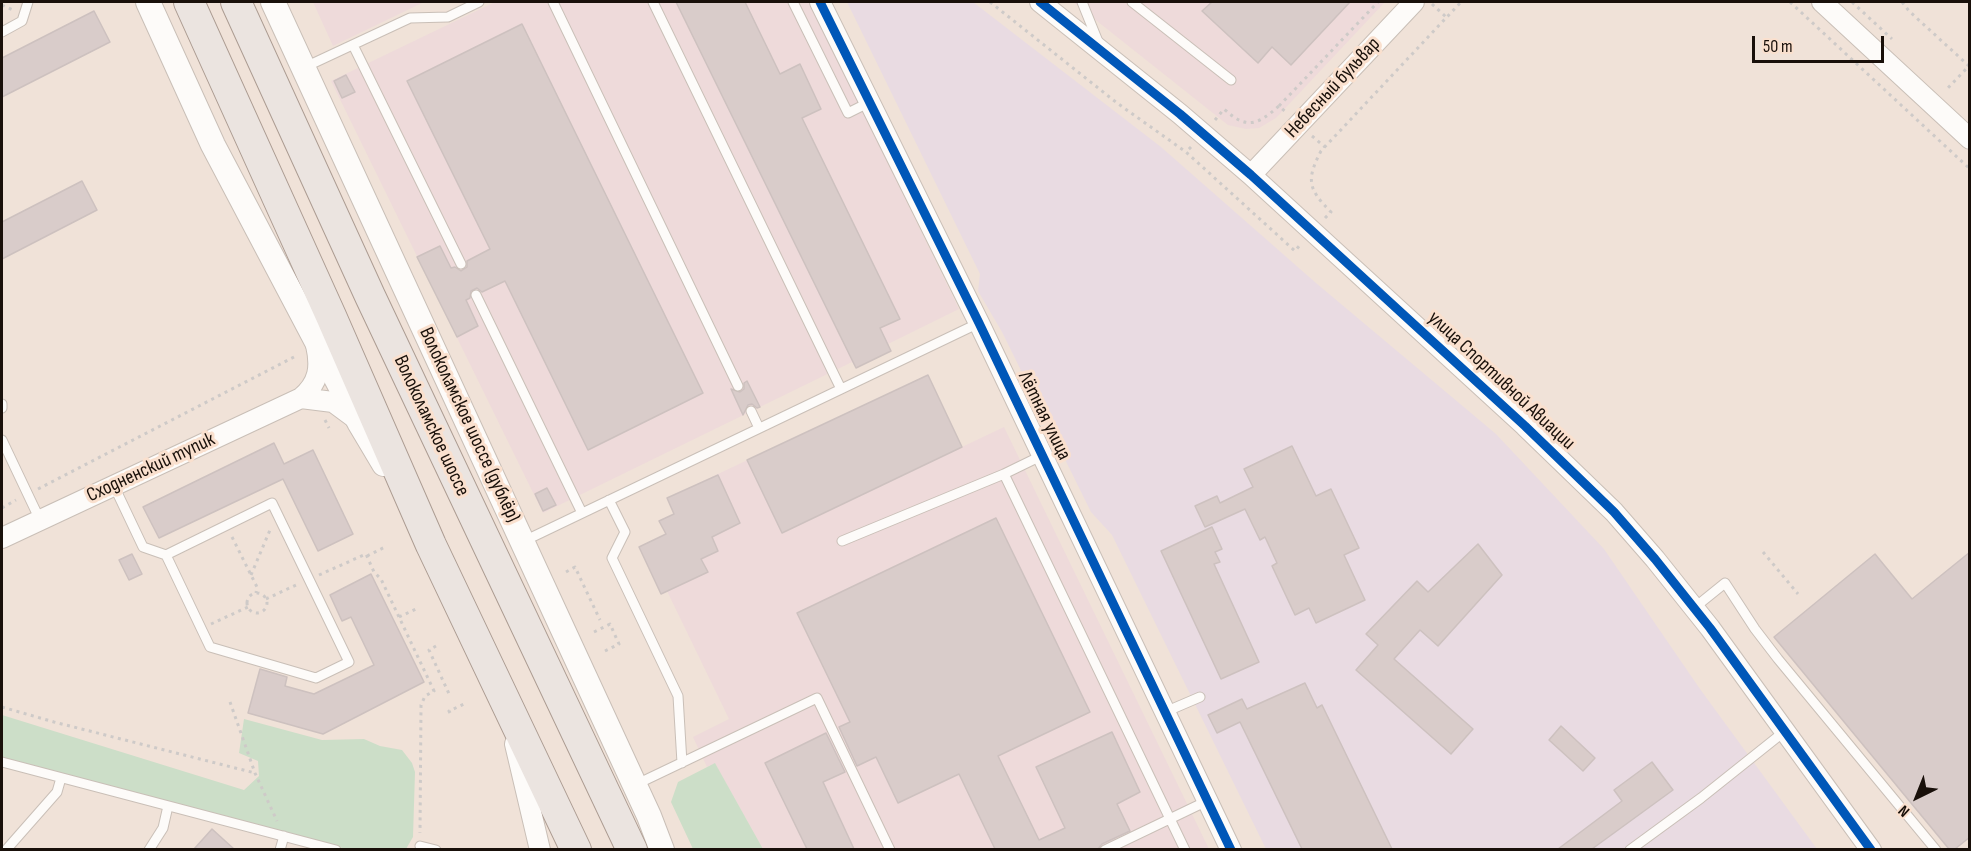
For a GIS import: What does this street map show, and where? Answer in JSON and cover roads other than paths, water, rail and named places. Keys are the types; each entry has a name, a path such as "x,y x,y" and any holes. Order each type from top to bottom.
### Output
{"main road":[{"path":"189,2 430,545 576,849"},
{"name":"Волоколамское шоссе","path":"236,2 380,318 632,849"}],"street":[{"path":"148,2 213,145 359,422 430,545"},
{"name":"Волоколамское шоссе (дублёр)","path":"273,2 662,849"},
{"name":"Лётная улица","path":"820,2 1044,455 1231,849"},
{"name":"улица Спортивной Авиации","path":"1040,2 1180,114 1251,175 1525,426 1614,512 1694,608 1871,849"},
{"name":"Небесный бульвар","path":"1251,175 1414,2"},
{"path":"1822,2 1970,139"},
{"name":"Сходненский тупик","path":"2,538 301,398 309,391 318,374 319,363 313,337"},
{"path":"301,398 333,402 359,422"},
{"path":"505,701 540,849"}],"lane":[{"path":"2,32 22,21 28,2"},
{"path":"303,68 410,18 448,17 479,2"},
{"path":"553,2 738,386"},
{"path":"653,2 841,389"},
{"path":"793,2 848,113 870,102"},
{"path":"1082,2 1102,51"},
{"path":"1132,2 1231,80"},
{"path":"353,45 461,264"},
{"path":"476,295 582,513"},
{"path":"522,542 979,323"},
{"path":"750,411 759,428"},
{"path":"2,440 40,520"},
{"path":"842,541 1004,474 1044,455"},
{"path":"1004,474 1185,849"},
{"path":"114,486 143,547 166,555 272,503 349,662 316,678 210,646 166,555"},
{"path":"609,500 625,532 612,558 678,696 682,763"},
{"path":"1694,608 1725,583 1778,659 1936,849"},
{"path":"1165,712 1200,697"},
{"path":"635,786 817,698 890,849"},
{"path":"1630,849 1701,798 1785,731"},
{"path":"2,762 336,849"},
{"path":"6,849 57,792 61,778"},
{"path":"1105,849 1207,801"},
{"path":"148,849 163,828 168,806"},
{"path":"280,849 284,836"},
{"path":"420,846 436,849"}]}
